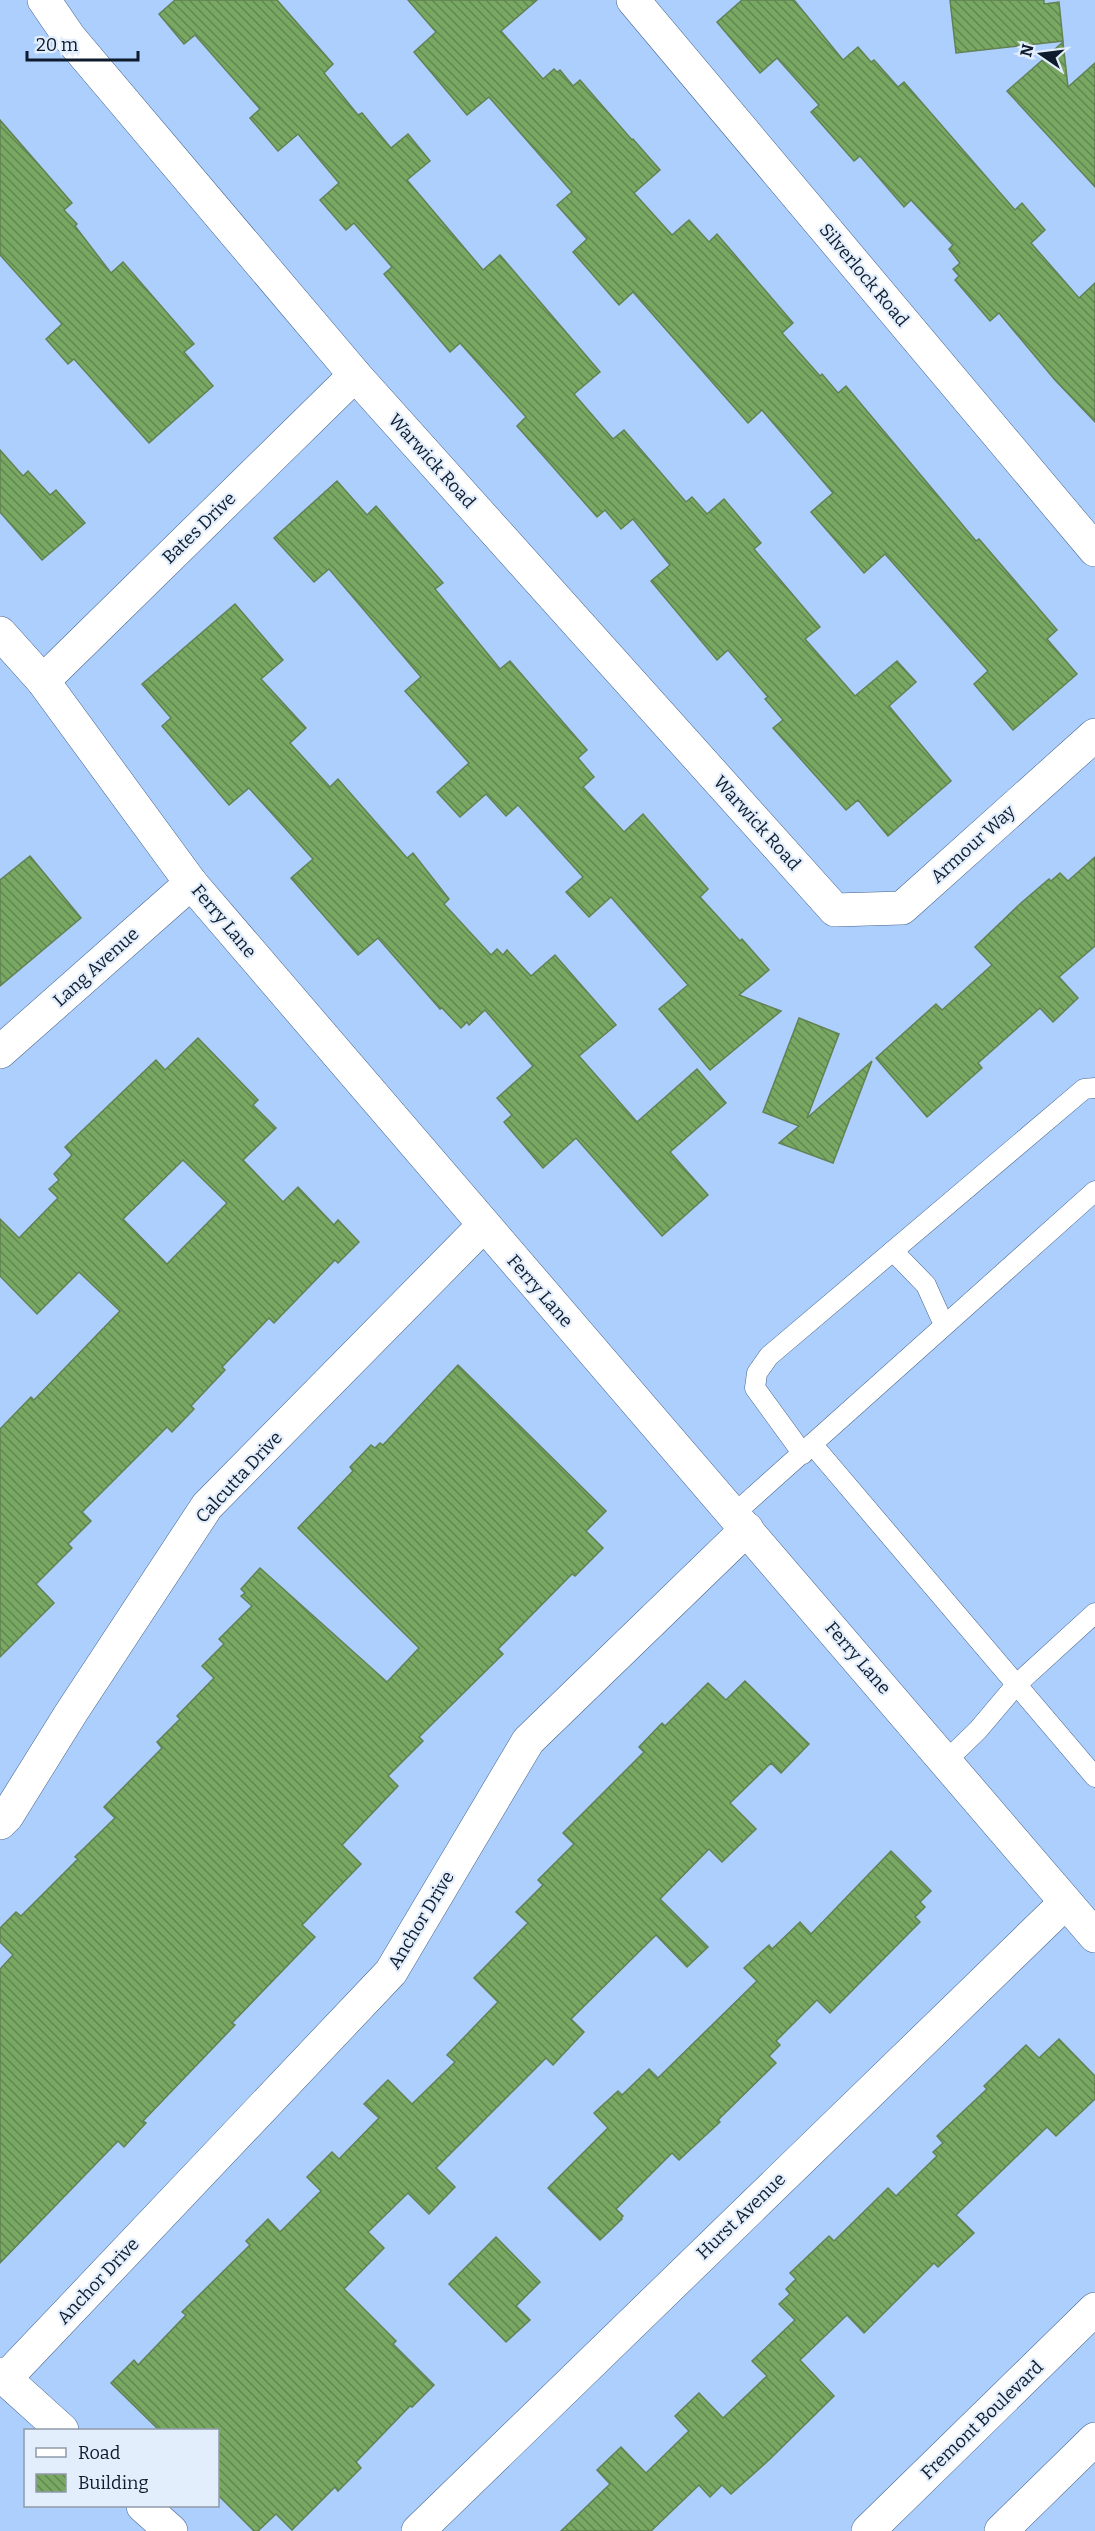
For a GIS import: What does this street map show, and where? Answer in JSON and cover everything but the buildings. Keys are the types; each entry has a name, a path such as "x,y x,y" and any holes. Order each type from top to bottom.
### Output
{"street":[{"name":"Warwick Road","path":"44,0 70,38 355,375 835,910"},
{"name":"Silverlock Road","path":"633,0 1095,550"},
{"name":"Bates Drive","path":"43,681 355,375"},
{"name":"Ferry Lane","path":"0,633 43,681 191,883 483,1226 741,1522 1095,1936"},
{"name":"Armour Way","path":"835,910 902,908 1095,735"},
{"name":"Lang Avenue","path":"0,1052 191,883"},
{"name":"Calcutta Drive","path":"0,1823 7,1816 71,1713 207,1506 483,1226"},
{"name":"Anchor Drive","path":"3,2376 391,1972 528,1742 741,1522"},
{"name":"Hurst Avenue","path":"418,2531 1065,1903"},
{"name":"Fremont Boulevard","path":"868,2531 1095,2309"},
{"path":"3,2376 61,2429"},
{"path":"1006,2529 1095,2439"},
{"path":"145,2507 171,2531"}],"lane":[{"path":"1095,1088 1083,1089 768,1356 757,1373 755,1388 1095,1778"},
{"path":"741,1522 808,1449 1095,1191"},
{"path":"893,1251 927,1286 944,1325"},
{"path":"946,1761 978,1730 1016,1685 1095,1613"}]}
